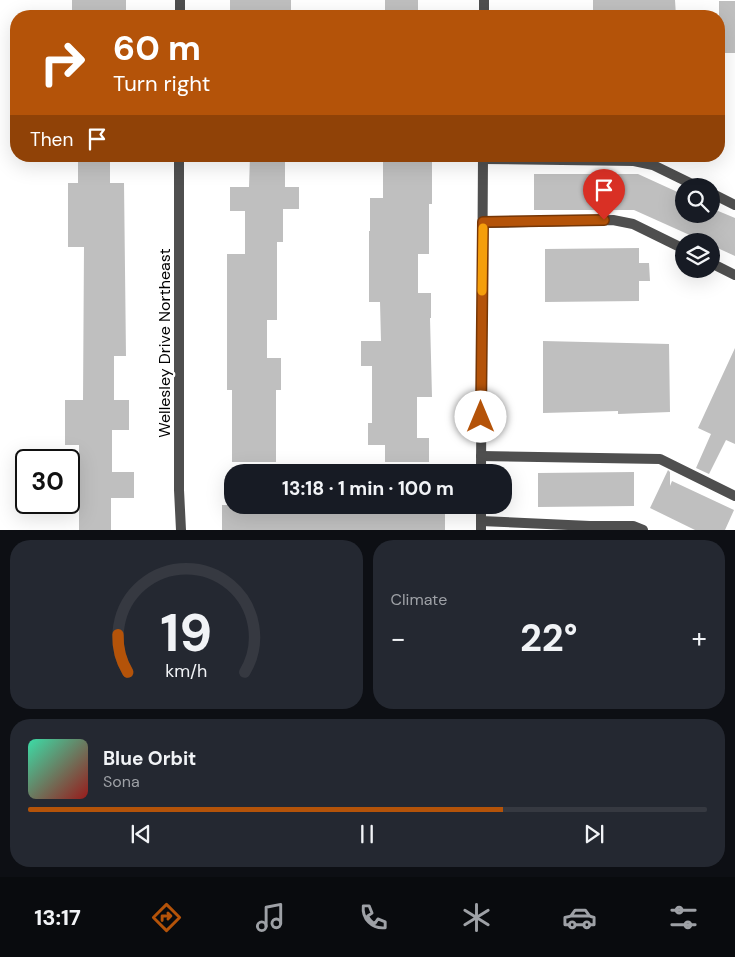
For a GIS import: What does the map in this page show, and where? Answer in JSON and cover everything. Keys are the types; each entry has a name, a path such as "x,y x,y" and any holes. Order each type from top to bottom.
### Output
{"street":[{"name":"Wellesley Drive Northeast","path":"180,162 179,490 181,530"},
{"path":"481,464 483,162"},
{"path":"638,162 652,165 679,178"},
{"path":"720,198 735,205"},
{"path":"483,222 613,220 633,224 675,245"},
{"path":"720,268 735,275"},
{"path":"481,456 660,459 735,496"},
{"path":"481,525 633,526 643,530"}],"building":[{"path":"72,0 126,0 126,10 72,10"},
{"path":"230,0 291,0 291,10 230,10"},
{"path":"385,0 418,0 418,10 385,10"},
{"path":"593,0 675,0 676,10 593,10"},
{"path":"719,1 735,1 735,53 725,53 725,10 719,10"},
{"path":"78,162 110,162 110,183 124,183 126,356 114,356 114,400 129,400 129,430 112,430 112,472 134,472 134,498 111,498 111,530 79,530 80,449 79,445 65,445 65,400 83,400 84,247 68,247 68,183 78,183"},
{"path":"250,162 285,162 285,187 299,187 299,209 283,209 283,242 277,242 277,320 267,320 267,358 281,358 281,390 276,390 276,462 232,462 232,390 227,390 227,254 245,254 245,211 230,211 230,187 249,187"},
{"path":"383,162 432,162 432,204 429,204 429,254 418,254 418,293 431,293 432,397 417,397 417,438 429,438 429,462 385,462 385,445 368,445 368,423 372,423 372,366 361,366 361,341 381,341 380,302 369,302 369,231 370,198 383,198"},
{"path":"534,174 638,174 675,191 675,223 720,223 720,212 735,218 735,256 720,249 720,233 685,233 634,210 534,210"},
{"path":"639,248 639,263 649,263 650,281 639,281 639,301 545,302 545,249"},
{"path":"543,341 669,344 670,412 618,414 618,411 543,413"},
{"path":"735,348 735,444 726,440 709,474 696,468 711,434 698,428"},
{"path":"668,470 670,472 670,486 672,481 734,510 725,530 695,530 650,508"},
{"path":"634,472 634,506 538,507 538,473"},
{"path":"222,505 224,505 224,514 445,514 445,530 222,530"}],"slow traffic":[{"path":"482,291 483,228"}],"route":[{"path":"481,417 483,222 604,220"}]}
